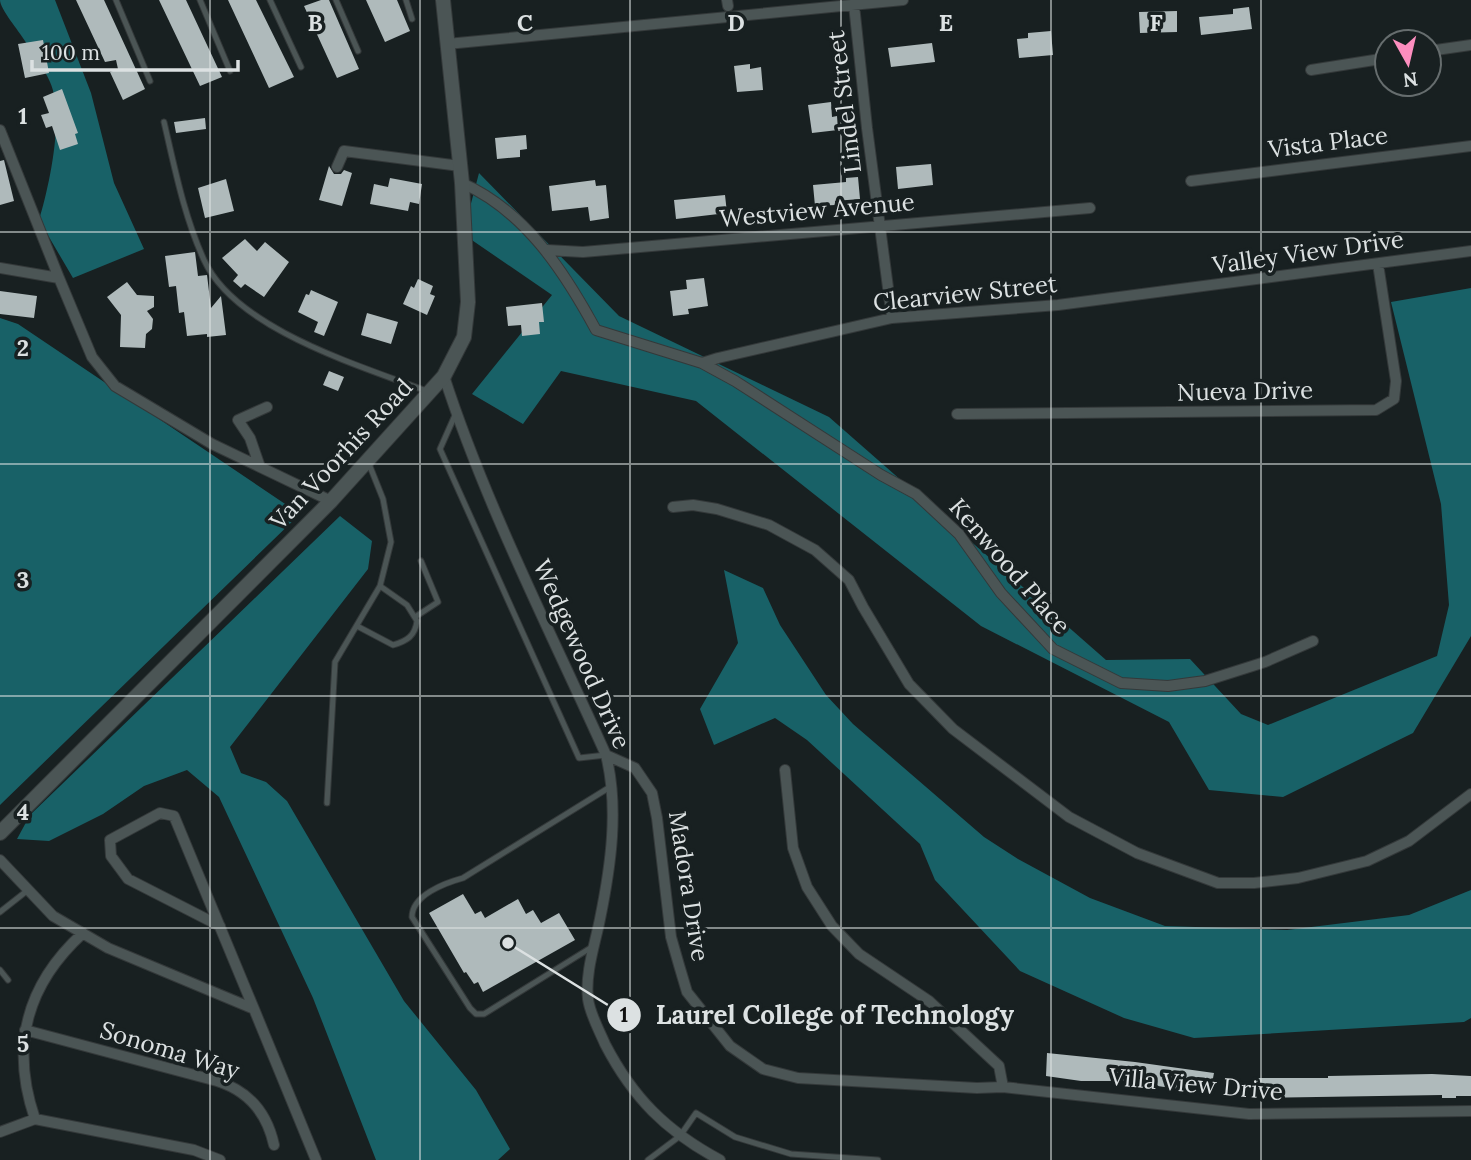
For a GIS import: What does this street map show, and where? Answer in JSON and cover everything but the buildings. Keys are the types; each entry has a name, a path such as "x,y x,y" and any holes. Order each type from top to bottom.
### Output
{"street":[{"name":"Van Voorhis Road","path":"0,833 331,500 444,376 464,337 468,302 462,183 443,0"},
{"path":"447,44 903,0"},
{"name":"Lindel Street","path":"853,5 892,318"},
{"path":"1443,49 1471,45"},
{"path":"1311,69 1373,60"},
{"path":"0,130 92,357 115,386 212,444 331,500"},
{"name":"Vista Place","path":"1191,181 1471,146"},
{"path":"337,167 344,150 460,166"},
{"name":"Kenwood Place","path":"462,183 490,198 547,250 584,305 596,330 702,363 916,494 959,534 1001,593 1053,649 1121,683 1168,686 1205,681 1265,662 1313,640"},
{"name":"Westview Avenue","path":"547,250 583,252 1090,208"},
{"name":"Valley View Drive","path":"1152,294 1471,251"},
{"name":"Nueva Drive","path":"957,414 1376,410 1394,399 1396,381 1378,264"},
{"path":"0,268 60,278"},
{"name":"Clearview Street","path":"702,363 892,318 1058,305 1152,294"},
{"name":"Wedgewood Drive","path":"444,376 497,514 606,755 614,814 608,881 589,978 589,999 599,1032 633,1090 648,1108 680,1136 720,1160"},
{"path":"260,467 250,438 238,420 267,407"},
{"path":"673,507 693,505 718,509 769,525 815,550 849,580 909,684 953,729 1069,817 1137,853 1219,883 1254,883 1298,878 1367,861 1409,841 1471,794"},
{"name":"Madora Drive","path":"606,755 635,768 652,793 671,937 679,965 688,992 730,1046 763,1069 799,1078 977,1088 1003,1087"},
{"path":"785,770 793,848 807,887 832,926 859,954 929,1001 999,1066 1003,1087"},
{"path":"219,926 128,879 111,856 110,840 160,813 174,816 316,1160"},
{"path":"0,860 53,916 108,948 254,1009"},
{"path":"35,1119 24,1077 25,1030 30,1008 46,975 83,933"},
{"name":"Sonoma Way","path":"25,1030 236,1088 263,1114 274,1145"},
{"name":"Villa View Drive","path":"1003,1087 1249,1114 1471,1111"},
{"path":"0,1132 35,1119 202,1151 220,1160"}],"lane":[{"path":"116,0 150,81"},
{"path":"200,0 230,71"},
{"path":"270,0 301,67"},
{"path":"337,0 358,51"},
{"path":"406,0 412,19"},
{"path":"164,122 182,198 205,262 222,285 247,310 271,326 304,343 429,392"},
{"path":"456,413 440,449 579,758 606,755"},
{"path":"327,803 335,662 380,586 391,542 383,499 367,461"},
{"path":"415,617 438,603 421,561"},
{"path":"357,626 393,645 404,641 416,630 417,621 407,605 380,586"},
{"path":"595,945 484,1014 476,1014 412,917 412,909 444,884 463,878 612,786"},
{"path":"0,912 28,890"},
{"path":"0,970 8,980"},
{"path":"648,1160 680,1136 695,1113 735,1137 790,1157 878,1160"}],"shaded area":[{"path":"0,0 55,0 91,93 114,183 144,249 73,278 39,220 54,151 54,96 45,72 6,14"},
{"path":"479,173 619,316 829,417 1106,660 1190,659 1241,714 1268,725 1437,656 1449,605 1441,504 1391,302 1471,288 1471,636 1413,733 1283,797 1209,790 1169,722 981,626 696,401 561,371 523,424 472,394 552,295 463,234"},
{"path":"0,318 18,324 300,514 0,805"},
{"path":"340,516 372,541 368,569 230,747 241,773 266,782 287,801 404,1001 476,1090 510,1149 498,1160 376,1160 313,998 219,797 187,770 144,786 103,814 49,841 17,839 30,815"},
{"path":"724,570 763,588 780,625 826,695 853,724 984,837 1018,859 1090,898 1165,926 1287,930 1409,915 1471,890 1471,1018 1464,1022 1194,1038 1124,1018 1020,971 935,880 920,844 807,740 775,718 714,745 700,709 738,643"}],"place":[{"name":"Laurel College of Technology","path":"508,943"}]}
